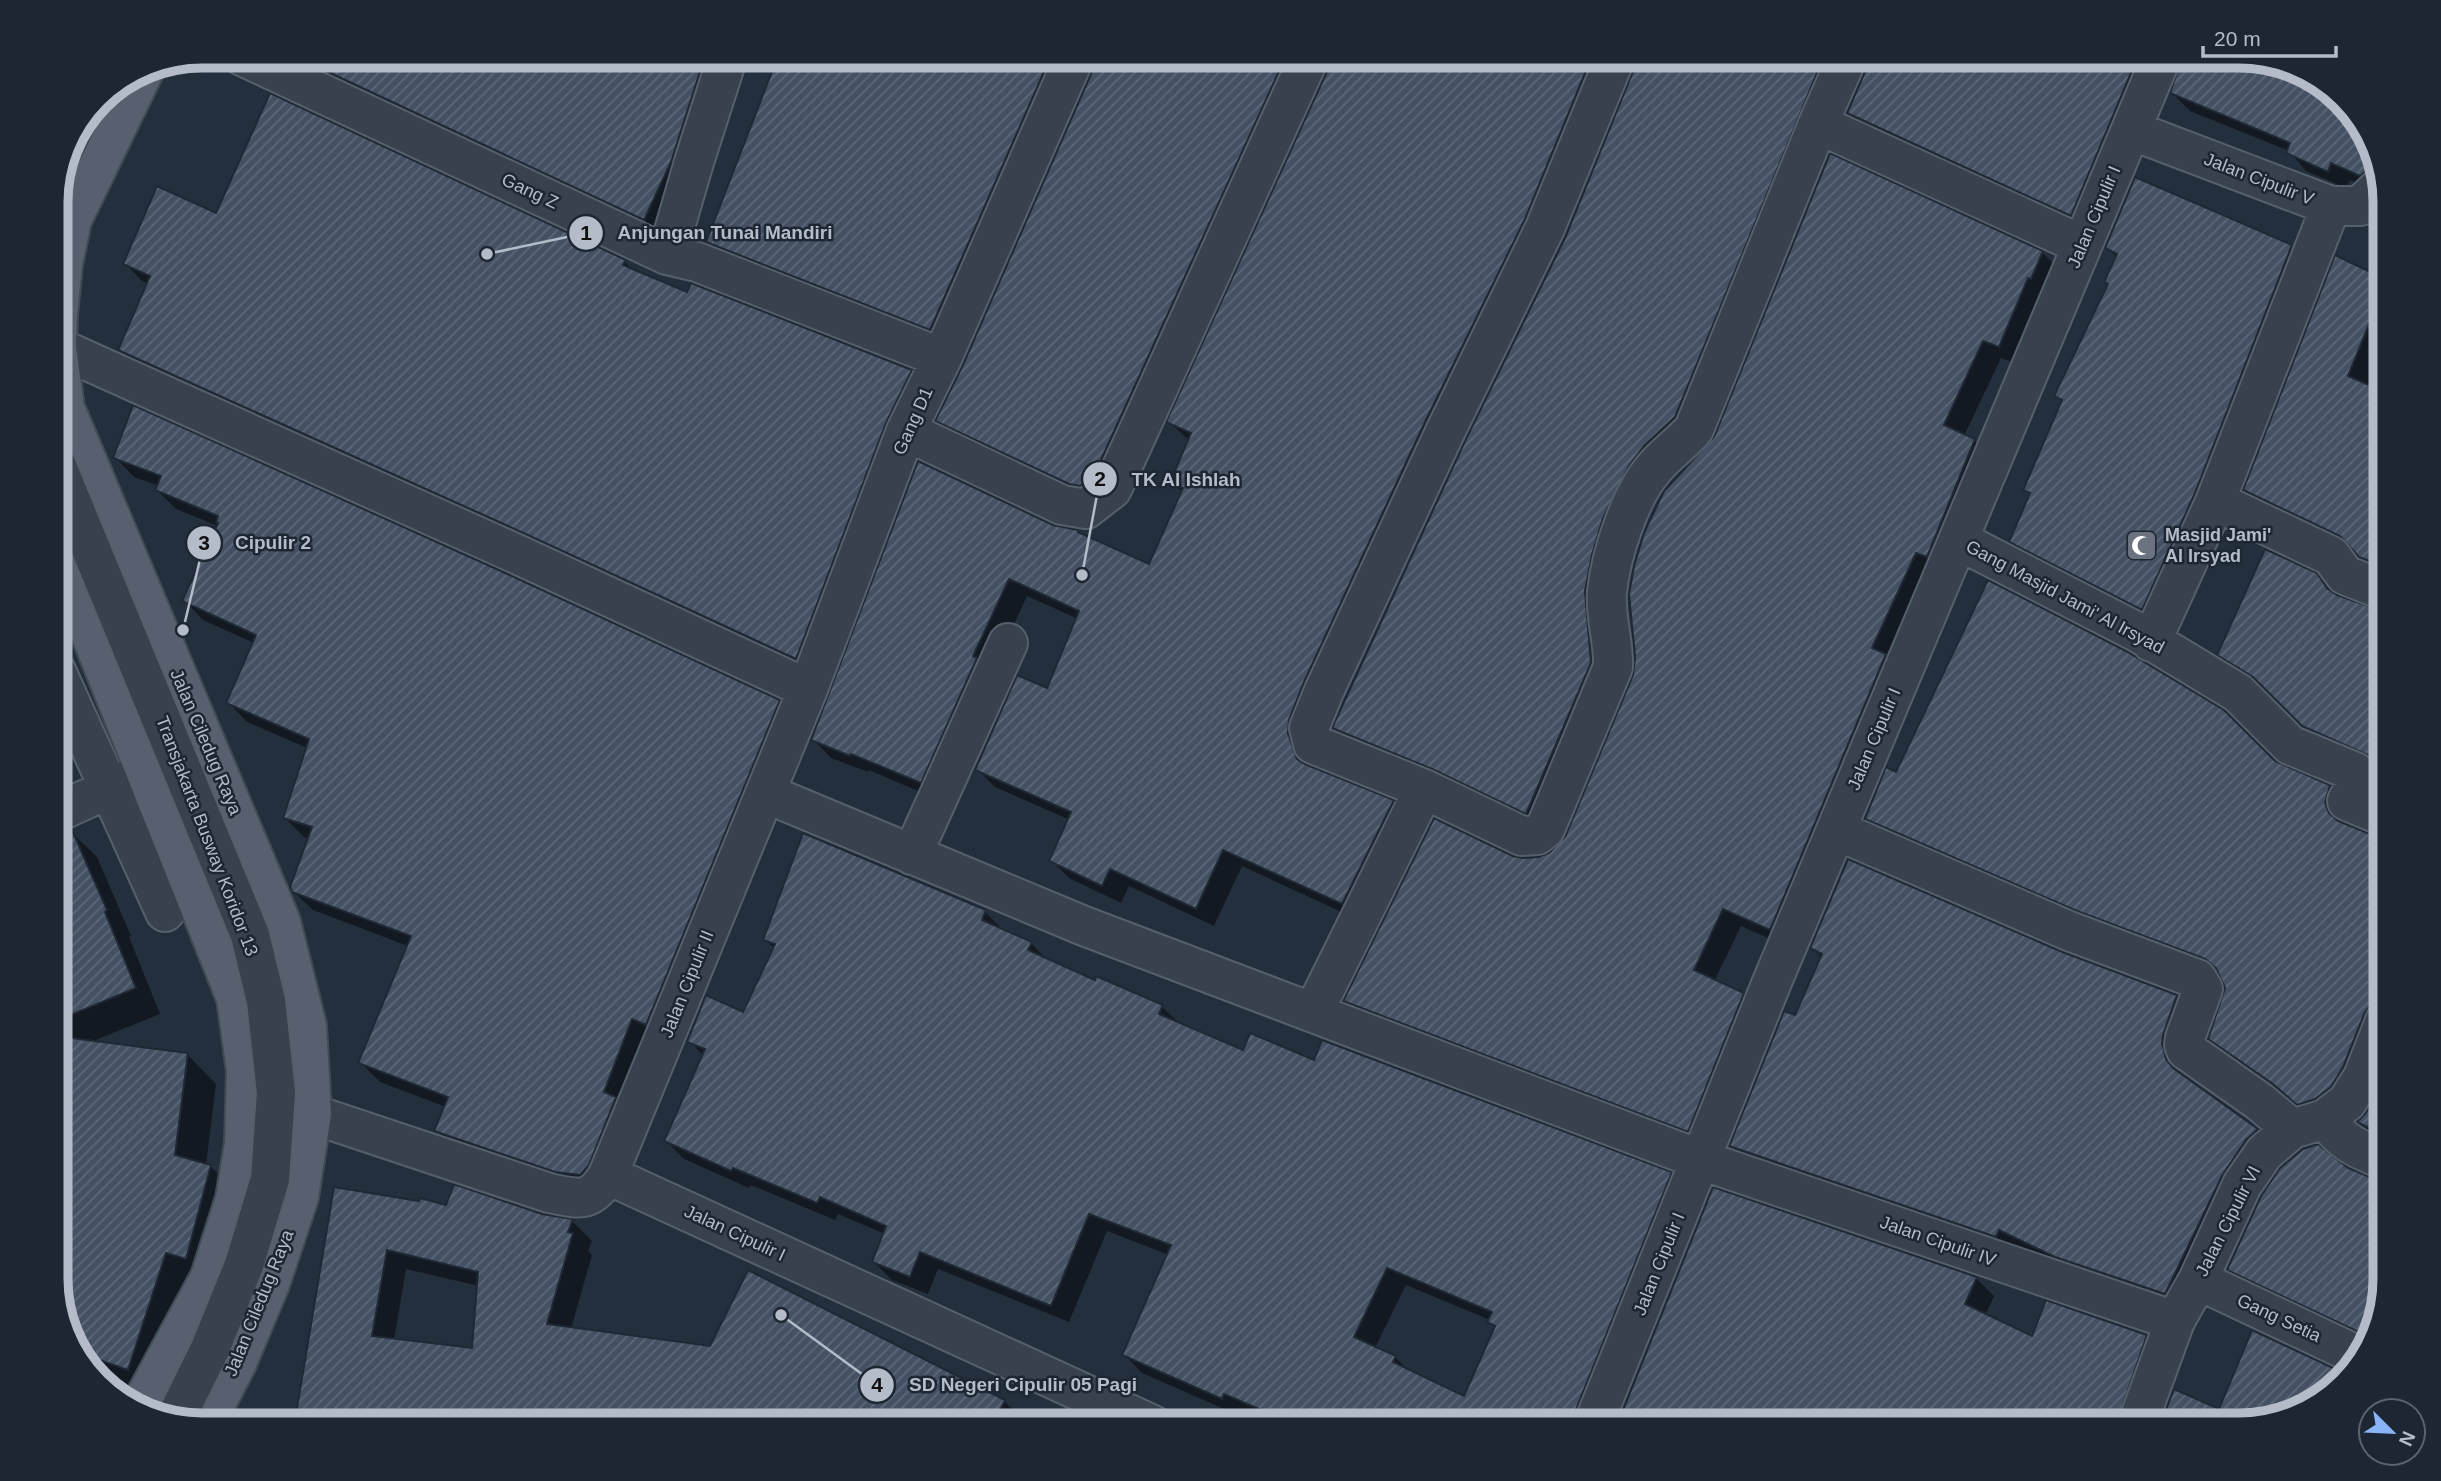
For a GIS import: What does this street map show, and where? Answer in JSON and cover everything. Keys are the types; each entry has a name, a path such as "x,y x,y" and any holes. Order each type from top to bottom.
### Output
{"main road":[{"name":"Jalan Ciledug Raya","path":"69,235 72,220 137,85"},
{"name":"Jalan Ciledug Raya","path":"69,417 281,922 307,1026 312,1114 299,1197 270,1284 237,1363 211,1413"},
{"path":"69,580 236,998 246,1071 244,1144 231,1212 210,1277 144,1399"}],"street":[{"path":"906,431 1062,505 1086,509 1112,489 1304,68"},
{"path":"1611,68 1545,228 1445,432 1309,728 1313,744 1424,789 1522,836 1537,835 1545,829 1613,667 1614,653 1609,631 1607,593 1626,522 1639,491 1656,466 1694,429 1843,68"},
{"name":"Jalan Cipulir I","path":"1598,1413 1772,982 2157,68"},
{"name":"Gang Z","path":"270,69 667,255 697,262 942,358"},
{"path":"667,255 724,69"},
{"name":"Gang D1","path":"765,793 808,689 906,431 942,358 1069,69"},
{"path":"1818,124 2082,245"},
{"name":"Jalan Cipulir V","path":"2131,130 2331,206 2360,206 2372,195"},
{"path":"2151,642 2215,502 2331,206"},
{"path":"69,352 508,550 808,689"},
{"name":"Transjakarta Busway Koridor 13","path":"69,496 245,922 266,1001 276,1093 270,1179 244,1265 210,1349 180,1411"},
{"path":"2215,502 2331,556 2346,575 2372,586"},
{"name":"Gang Masjid Jami' Al Irsyad","path":"1958,540 2137,632 2238,693 2290,745 2355,772 2358,780 2347,801 2373,812"},
{"path":"912,855 1007,643"},
{"path":"69,699 166,912"},
{"path":"69,807 208,744"},
{"path":"1314,1013 1424,789"},
{"name":"Jalan Cipulir IV","path":"765,793 1084,926 1702,1160 2175,1321"},
{"name":"Jalan Cipulir II","path":"608,1174 765,793"},
{"path":"1836,830 2069,931 2197,978 2203,989 2185,1038 2186,1050 2260,1102 2337,1135 2351,1146 2373,1155"},
{"name":"Jalan Cipulir VI","path":"2141,1413 2175,1321 2198,1280 2242,1185 2264,1153 2347,1102 2363,1077 2373,1052"},
{"path":"312,1114 549,1193 578,1198 588,1195 597,1192 608,1174"},
{"name":"Jalan Cipulir I","path":"608,1174 1127,1413"},
{"name":"Gang Setia","path":"2198,1280 2351,1352"}],"building":[{"path":"1280,68 1094,475 1080,486 1069,484 935,421 962,367 1093,69"},
{"path":"1328,68 1587,68 1525,219 1425,422 1304,682 1289,720 1288,733 1297,759 1394,800 1342,904 1223,850 1196,909 1110,869 1102,886 1049,861 1071,812 975,770 1017,675 1047,688 1079,611 1009,579 973,656 977,658 921,783 811,740 918,461 1053,525 1078,530 1149,564 1183,488 1170,482 1191,433 1166,422"},
{"path":"1634,68 1819,68 1675,417 1644,446 1629,466 1603,518 1585,591 1591,663 1526,814 1432,769 1332,728 1465,441 1565,238"},
{"path":"1867,68 2133,68 2071,216 1847,113"},
{"path":"2179,68 2256,69 2290,78 2320,96 2339,114 2359,143 2368,170 2360,176 2331,163 2328,172 2286,153 2290,143 2170,93"},
{"path":"322,69 701,69 671,162 644,220"},
{"path":"773,69 1045,69 930,330 706,242"},
{"path":"270,93 626,260 623,265 687,292 691,283 912,370 886,423 796,659 118,350 150,276 123,264 157,186 216,213"},
{"path":"1830,153 2043,251 2031,279 2028,278 1999,347 1983,341 1944,425 1975,439 1927,557 1916,553 1872,648 1886,654 1770,930 1723,909 1694,970 1744,993 1688,1132 1343,1001 1434,818 1513,856 1523,858 1549,853 1565,837 1633,675 1635,656 1629,594 1644,533 1664,491 1714,437"},
{"path":"2135,177 2292,245 2195,493 2142,610 2009,542 2030,493 2023,490 2062,400 2054,396 2108,284 2104,282 2117,254 2105,248"},
{"path":"2335,255 2372,273 2372,317 2348,376 2372,386 2372,562 2359,557 2340,536 2243,490"},
{"path":"133,405 780,700 646,1025 632,1019 604,1092 616,1097 589,1165 580,1175 555,1172 434,1131 448,1097 358,1063 411,936 292,892 290,887 312,827 283,818 309,739 226,703 256,635 182,601 218,523 218,516 155,490 161,476 113,458"},
{"path":"2265,549 2317,573 2327,588 2337,595 2372,608 2373,761 2370,756 2302,726 2253,677 2217,655"},
{"path":"1988,580 2126,651 2224,710 2275,761 2330,785 2325,803 2329,813 2338,821 2373,835 2373,1004 2365,1012 2343,1067 2331,1087 2315,1099 2297,1105 2273,1084 2208,1039 2225,988 2216,968 2205,959 2077,911 1865,819 1886,767 1896,772"},
{"path":"72,830 107,910 105,912 136,988 69,1016 69,831"},
{"path":"803,833 986,910 982,920 1032,942 1028,950 1095,980 1096,976 1163,1005 1159,1014 1243,1050 1250,1033 1314,1060 1322,1040 1672,1172 1575,1413 1269,1413 1224,1394 1222,1399 1122,1355 1171,1245 1089,1214 1051,1306 920,1252 910,1277 872,1262 886,1226 820,1197 817,1203 733,1168 731,1171 664,1141 705,1049 687,1042 706,995 743,1012 775,944 763,940","holes":["1387,1268 1492,1312 1487,1322 1495,1326 1464,1396 1393,1362 1396,1356 1354,1337"]},
{"path":"1848,859 2060,951 2177,995 2163,1035 2166,1059 2173,1068 2258,1129 2246,1140 2222,1176 2165,1294 2055,1257 1999,1230 1996,1237 1729,1146 1784,1011 1795,1015 1822,954 1810,948"},
{"path":"69,1038 188,1053 175,1155 211,1165 186,1259 166,1253 128,1370 96,1359 82,1338 71,1305"},
{"path":"2373,1101 2373,1130 2357,1122"},
{"path":"2318,1144 2348,1168 2373,1178 2372,1296 2361,1333 2227,1270 2261,1196 2280,1168 2303,1149"},
{"path":"454,1184 542,1214 573,1219 568,1232 573,1233 547,1324 710,1346 748,1270 1005,1400 999,1413 296,1413 334,1187 419,1201 420,1198 446,1205","holes":["387,1250 478,1272 472,1348 372,1336"]},
{"path":"1713,1187 1977,1277 1965,1304 2032,1336 2046,1300 2147,1335 2120,1413 1622,1413"},
{"path":"2252,1330 2336,1369 2306,1395 2273,1408 2238,1413 2165,1413 2174,1389 2219,1409"}],"place":[{"name":"Anjungan Tunai Mandiri","path":"487,254"},
{"name":"Masjid Jami' Al Irsyad","path":"2142,545"},
{"name":"TK Al Ishlah","path":"1082,575"},
{"name":"Cipulir 2","path":"183,630"},
{"name":"SD Negeri Cipulir 05 Pagi","path":"781,1315"}]}
